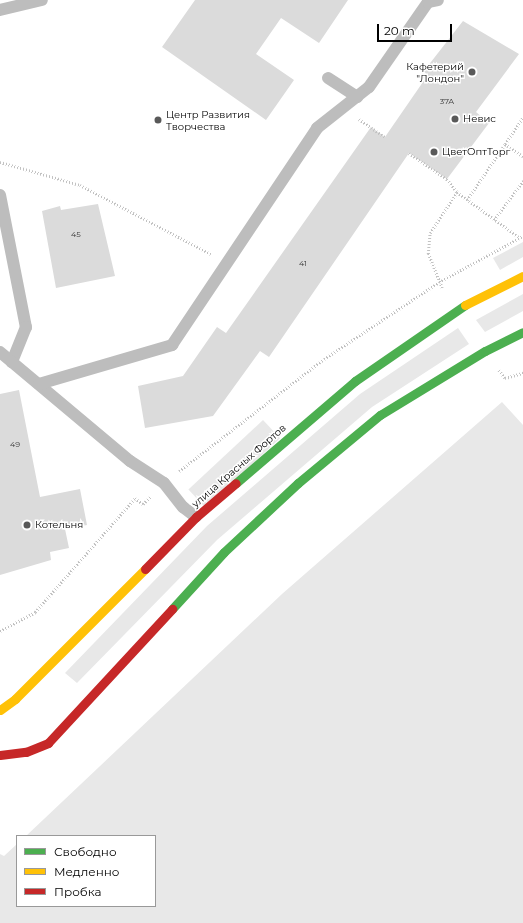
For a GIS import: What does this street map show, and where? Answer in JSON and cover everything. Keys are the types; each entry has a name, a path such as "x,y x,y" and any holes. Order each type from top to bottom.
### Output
{"street":[{"name":"улица Красных Фортов","path":"0,710 15,699 196,517 355,381 454,310 523,276"},
{"path":"0,755 26,752 48,743 224,552 298,483 380,416 485,351 523,332"}],"lane":[{"path":"0,10 42,0"},
{"path":"40,384 172,346 317,128 369,87 428,2 438,0"},
{"path":"328,78 357,96"},
{"path":"0,196 26,327 12,362"},
{"path":"0,352 130,461 164,483 182,506 196,517"}],"path":[{"path":"342,108 385,137"},
{"path":"467,200 523,117"},
{"path":"505,144 523,156"},
{"path":"408,153 447,179 457,192 520,238"},
{"path":"0,162 80,185 227,263"},
{"path":"494,220 523,181"},
{"path":"439,282 428,254 430,233 457,192"},
{"path":"0,631 35,612 135,498 143,504 164,483 324,359 439,282 523,236"}],"shaded area":[{"path":"523,242 523,257 500,270 493,258"},
{"path":"523,294 523,311 485,332 476,320"},
{"path":"458,328 469,344 372,407 217,540 77,683 65,673 207,526 360,394"},
{"path":"502,402 523,425 523,923 0,923 0,854 4,856 16,845 16,907 156,907 156,835 27,835 282,594"},
{"path":"263,420 280,438 205,508 188,490"}],"building":[{"path":"195,0 348,0 319,43 281,18 256,54 294,80 266,120 162,47"},
{"path":"463,21 519,54 476,112 489,123 447,179 409,153 269,357 260,351 213,416 145,428 138,386 183,376 217,327 226,333 371,127 385,137 425,79 420,76"},
{"path":"98,204 115,276 56,288 42,211 60,206 61,210"},
{"path":"19,390 40,497 80,489 87,525 65,529 69,548 50,552 51,560 0,575 0,394"}],"traffic: fast":[{"path":"236,483 355,381 465,305"},
{"path":"172,609 224,552 298,483 380,415 485,351 523,332"}],"traffic: slow":[{"path":"465,305 523,276"},
{"path":"0,710 15,699 145,569"}],"traffic: jam":[{"path":"145,569 196,517 236,483"},
{"path":"0,755 26,752 48,743 172,609"}],"place":[{"name":"Кафетерий \"Лондон\"","path":"472,72"},
{"name":"Невис","path":"455,119"},
{"name":"Центр Развития Творчества","path":"158,120"},
{"name":"ЦветОптТорг","path":"434,152"},
{"name":"Котельня","path":"27,525"}]}
